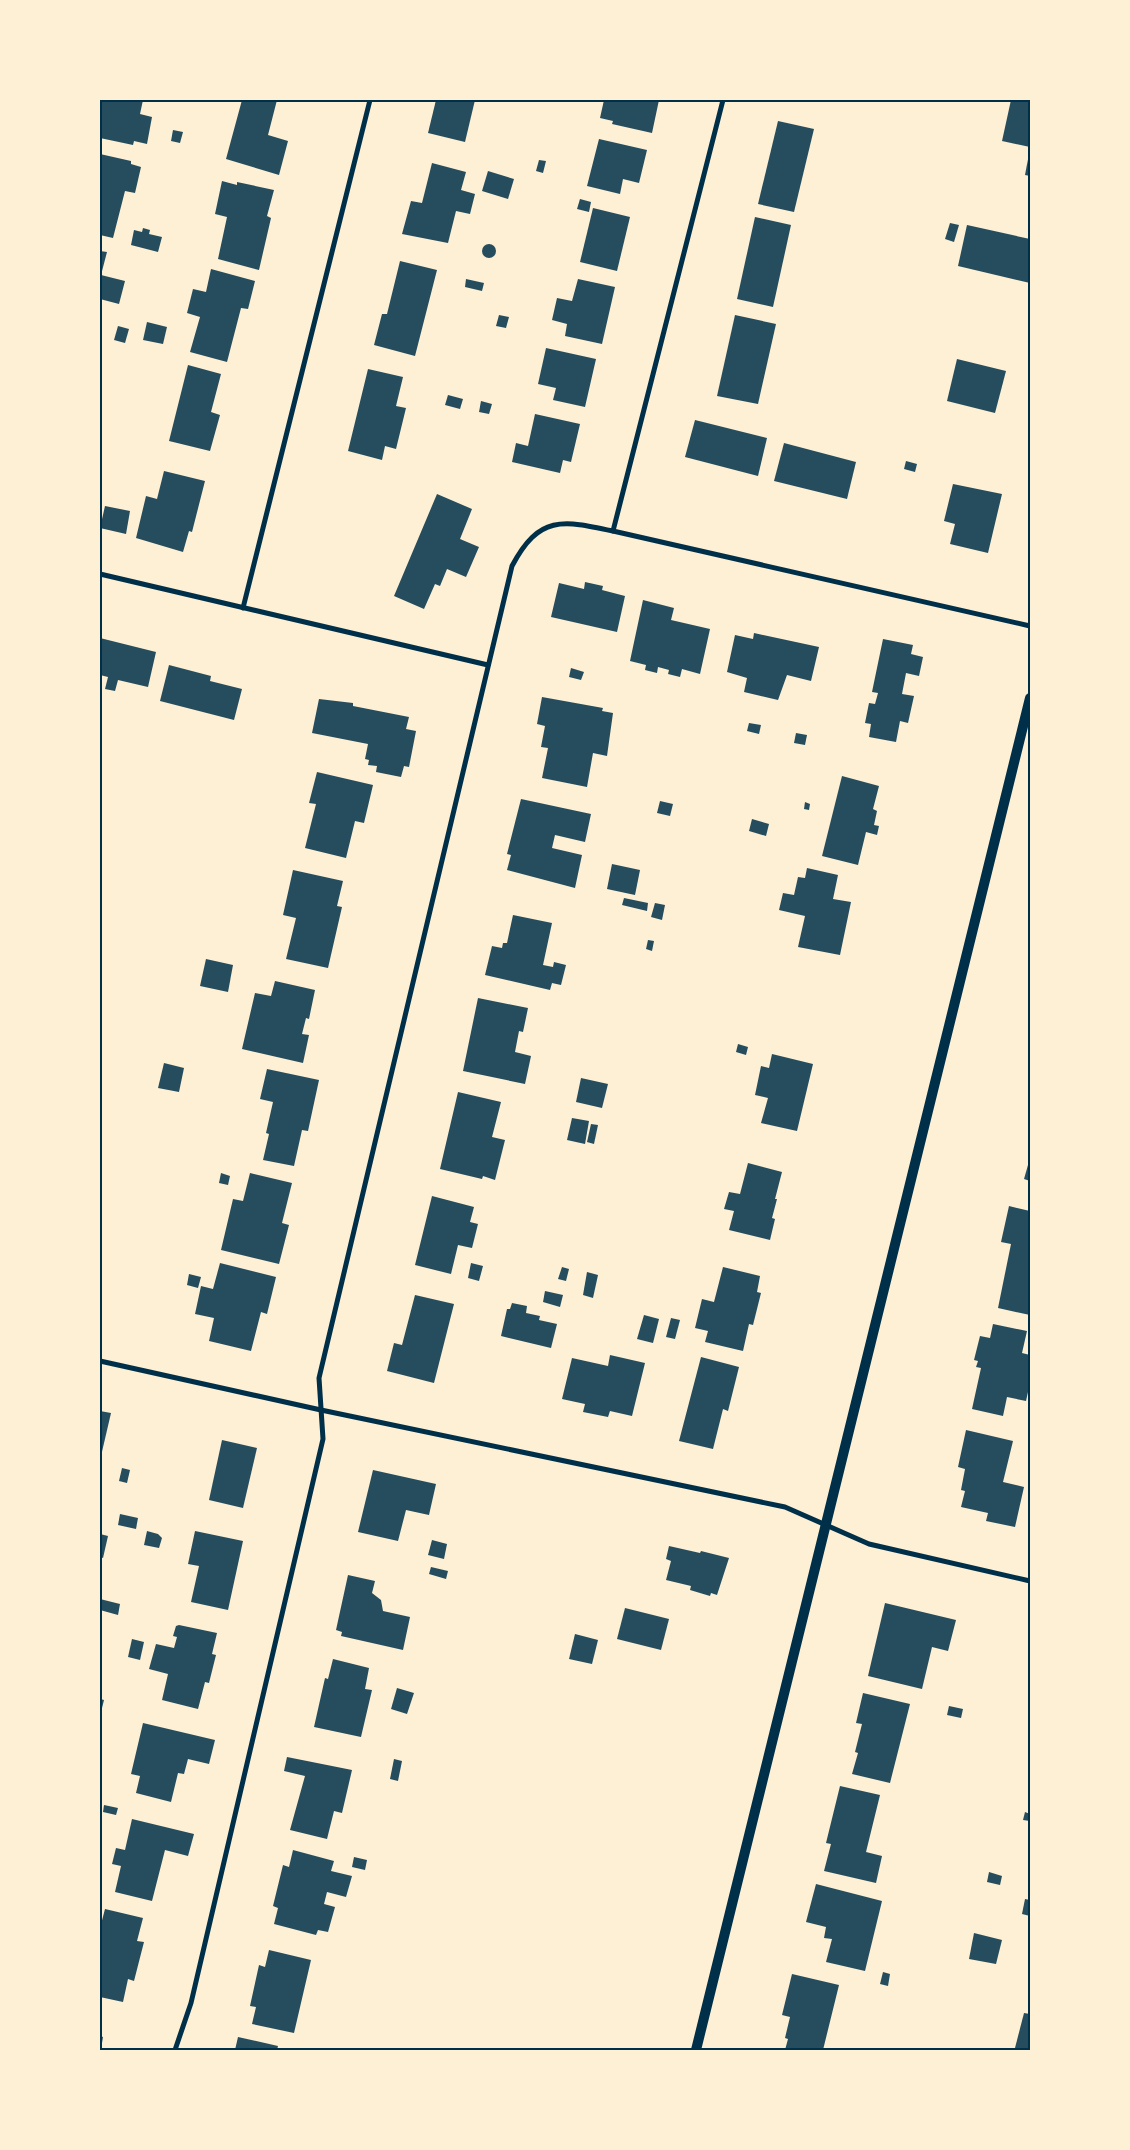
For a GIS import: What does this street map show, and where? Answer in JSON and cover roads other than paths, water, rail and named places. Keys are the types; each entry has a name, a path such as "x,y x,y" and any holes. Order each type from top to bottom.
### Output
{"main road":[{"path":"696,2050 1029,704"}],"street":[{"path":"243,608 370,100"},
{"path":"613,531 723,100"},
{"path":"175,2050 191,2003 323,1439 319,1378 512,566 520,550 534,534 554,524 577,523 1030,626"},
{"path":"100,574 488,665"},
{"path":"100,1361 321,1410 785,1507 869,1544 1030,1581"}]}
